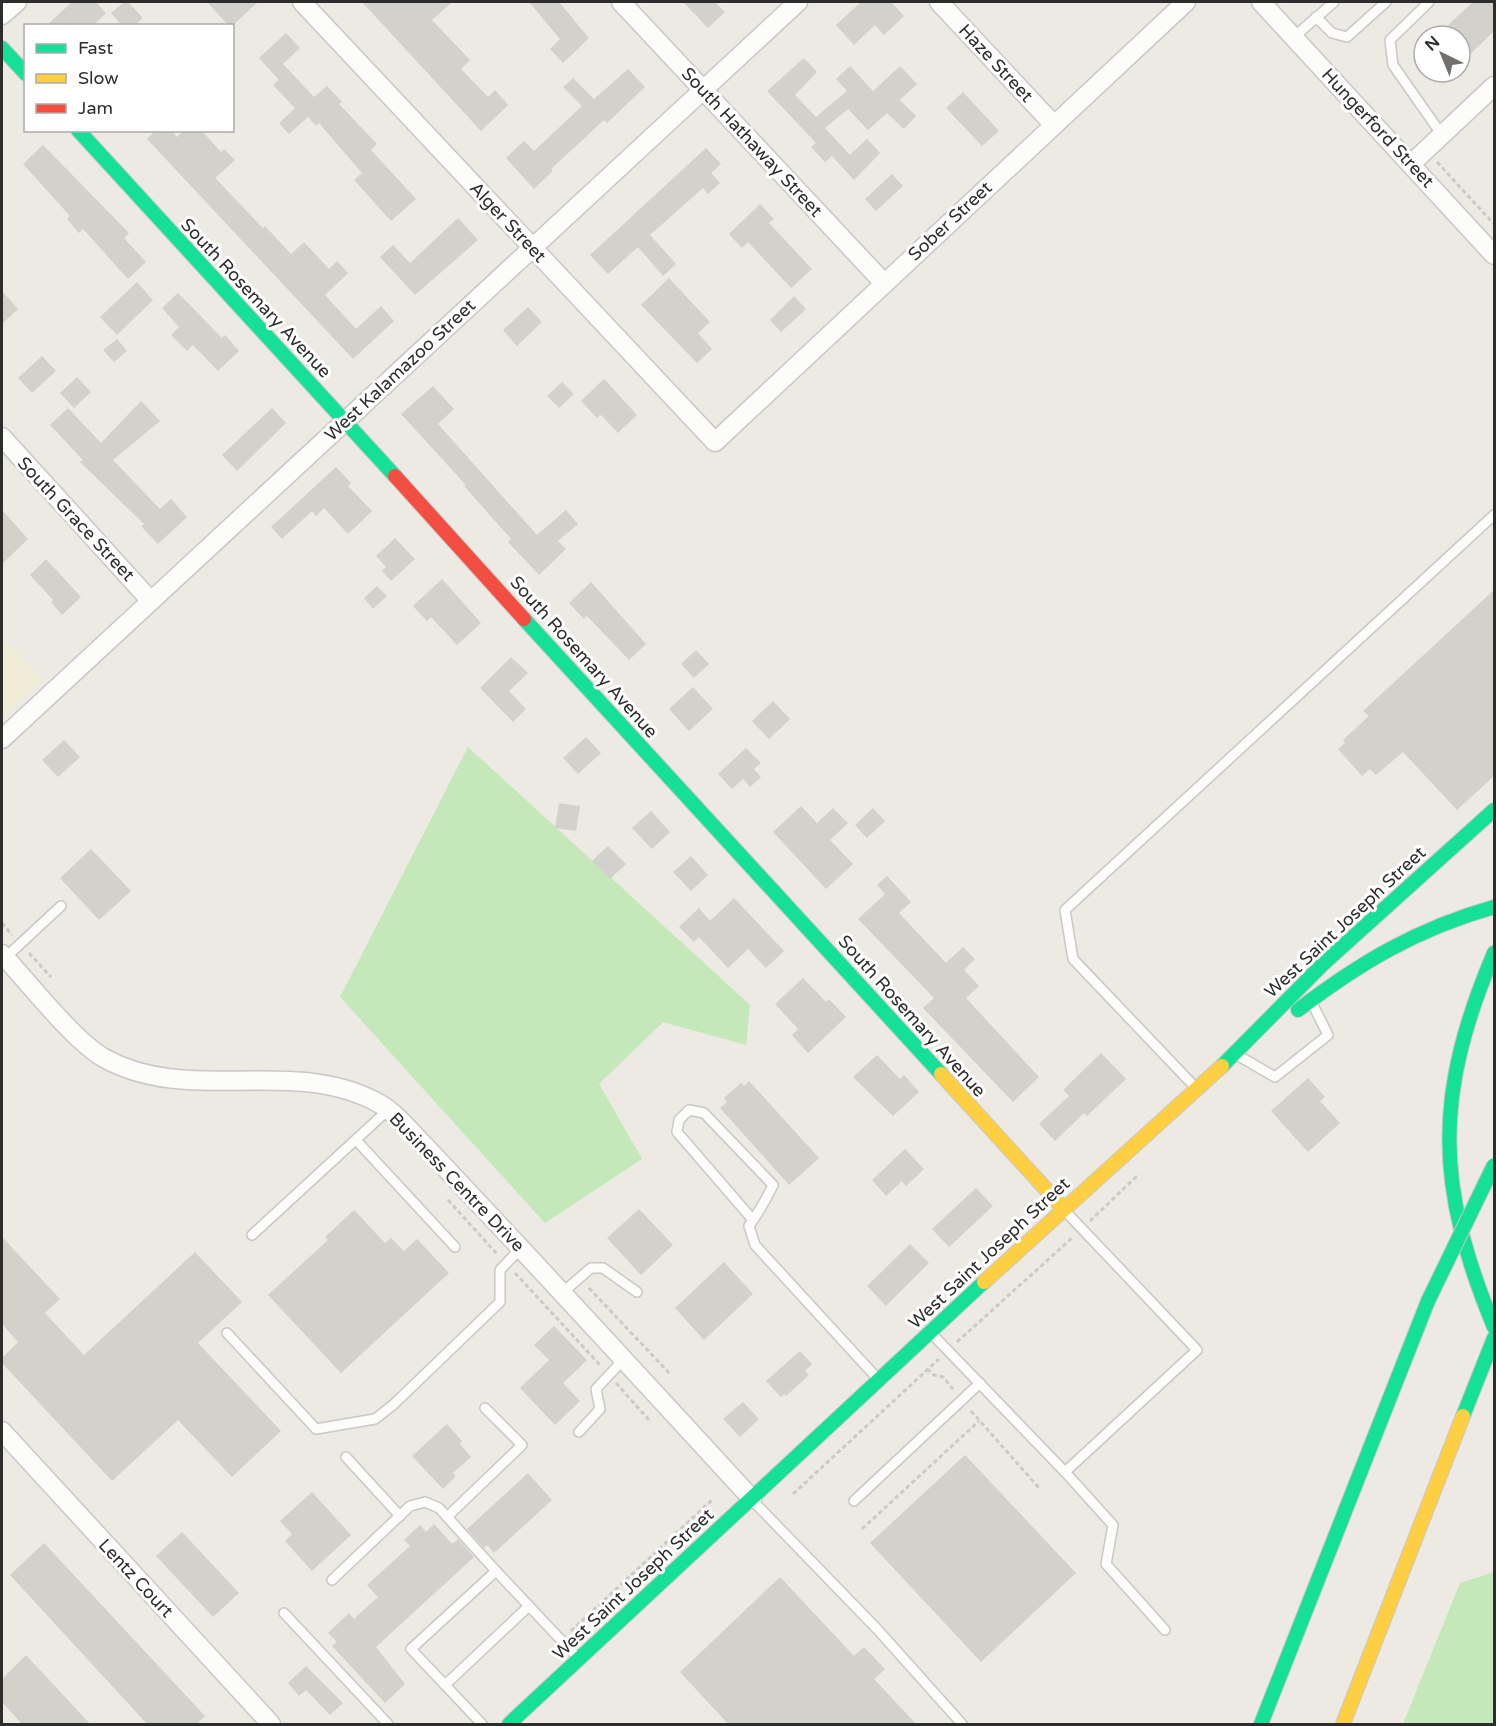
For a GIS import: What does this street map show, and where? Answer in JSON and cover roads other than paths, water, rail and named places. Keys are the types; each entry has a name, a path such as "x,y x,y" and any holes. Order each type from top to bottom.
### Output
{"main road":[{"path":"2,48 24,72"},
{"name":"South Rosemary Avenue","path":"80,132 1064,1209"},
{"name":"West Saint Joseph Street","path":"509,1725 878,1379 1235,1054 1309,978 1494,810"},
{"path":"1235,1054 1357,965 1435,925 1494,907"},
{"path":"1494,953 1472,1004 1458,1051 1447,1128 1450,1187 1458,1221 1477,1287 1494,1327"},
{"path":"1261,1725 1428,1300 1494,1165"},
{"path":"1343,1725 1494,1338"}],"street":[{"path":"2,15 17,2"},
{"name":"Alger Street","path":"302,2 715,442"},
{"name":"South Hathaway Street","path":"621,2 884,282"},
{"name":"West Kalamazoo Street","path":"2,738 798,2"},
{"name":"Haze Street","path":"939,2 1053,124"},
{"name":"Sober Street","path":"715,442 1186,2"},
{"name":"Hungerford Street","path":"1261,2 1494,255"},
{"path":"1411,164 1494,86"},
{"name":"South Grace Street","path":"2,438 150,600"},
{"name":"Business Centre Drive","path":"3,956 80,1038 102,1057 130,1071 187,1081 325,1083 349,1089 388,1110 521,1248 752,1499"},
{"name":"Lentz Court","path":"2,1431 271,1725"}],"lane":[{"path":"1294,37 1334,2"},
{"path":"1316,17 1332,33 1347,37 1386,2"},
{"path":"1429,2 1390,40 1389,51 1393,65 1442,135"},
{"path":"1197,1089 1072,959 1065,910 1494,515"},
{"path":"3,956 61,906"},
{"path":"1235,1054 1275,1077 1328,1035 1311,1000"},
{"path":"252,1235 388,1110"},
{"path":"753,1220 677,1132 679,1120 690,1110 704,1113 773,1185 753,1220 749,1226 755,1245 878,1379"},
{"path":"356,1140 455,1247"},
{"path":"1064,1209 1197,1350 1065,1472"},
{"path":"227,1333 316,1428 375,1419 393,1405 500,1302 500,1270 521,1248"},
{"path":"562,1293 591,1268 603,1268 637,1292"},
{"path":"931,1332 1113,1525 1106,1564 1165,1630"},
{"path":"579,1432 600,1409 596,1389 624,1359"},
{"path":"854,1501 980,1383"},
{"path":"447,1517 522,1445 485,1408"},
{"path":"346,1457 400,1516"},
{"path":"752,1499 878,1630 959,1724"},
{"path":"332,1580 410,1506 424,1502 439,1508 579,1659"},
{"path":"482,1725 411,1649 496,1571"},
{"path":"445,1685 529,1606"},
{"path":"284,1613 388,1725"}]}
